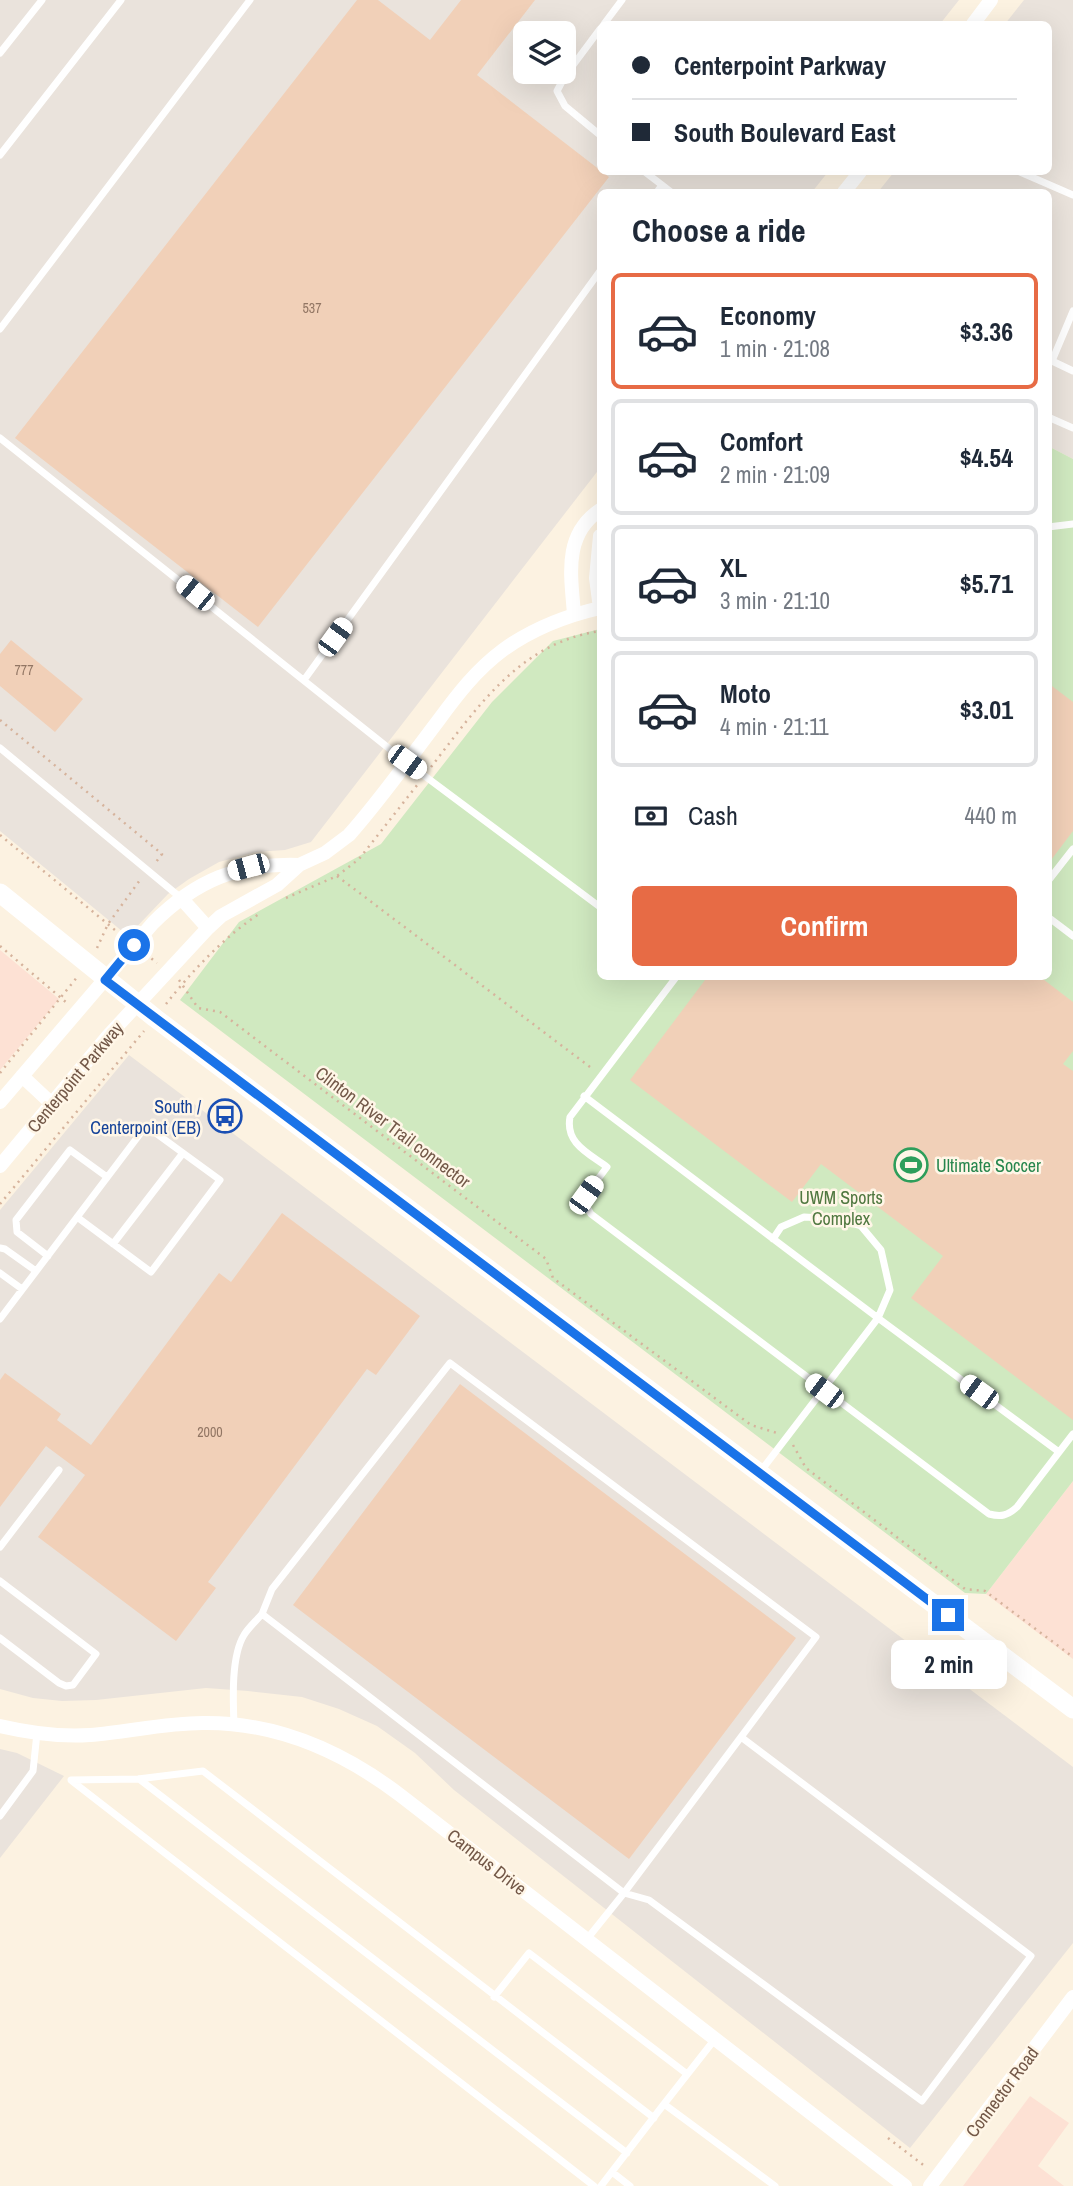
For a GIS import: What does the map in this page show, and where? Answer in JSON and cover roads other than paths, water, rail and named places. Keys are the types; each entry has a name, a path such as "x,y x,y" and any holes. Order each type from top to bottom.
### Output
{"street":[{"path":"975,21 991,0"},
{"path":"846,189 858,175"},
{"path":"574,614 571,567 575,540 585,522 597,512"},
{"path":"597,568 597,586"},
{"name":"Centerpoint Parkway","path":"0,1166 108,1036 208,928 242,903 277,885 299,864 325,853 349,835 461,691 487,663 528,634 574,614 597,609"},
{"name":"Centerpoint Parkway","path":"0,1102 134,945 160,916 181,898 197,887 228,873 270,864 299,864"},
{"path":"0,893 105,980 1073,1709"},
{"path":"181,898 208,928"},
{"path":"22,1076 52,1104"},
{"name":"Campus Drive","path":"0,1726 37,1733 88,1735 179,1724 233,1724 293,1736 350,1760 400,1795 905,2186"},
{"name":"Connector Road","path":"930,2186 1073,1997"}],"lane":[{"path":"0,53 42,0"},
{"path":"0,155 121,0"},
{"path":"0,329 250,0"},
{"path":"606,21 622,0"},
{"path":"597,33 557,91 565,106 597,133"},
{"path":"648,175 660,189"},
{"path":"1027,175 1073,195"},
{"path":"304,680 597,275"},
{"path":"1073,311 1052,361 1073,371"},
{"path":"1052,419 1073,428"},
{"path":"0,438 407,762 597,905"},
{"path":"1052,527 1073,524"},
{"path":"0,748 181,898"},
{"path":"1052,876 1073,849"},
{"path":"1052,920 1073,936"},
{"path":"674,980 570,1117 567,1129 573,1141 607,1167 586,1195 585,1204 591,1214 989,1514 1008,1515 1017,1507 1073,1434"},
{"path":"584,1096 1059,1452"},
{"path":"0,1319 4,1307 48,1256 77,1217 107,1177 146,1126 220,1180 151,1272 77,1217"},
{"path":"48,1256 17,1232 16,1220 70,1150 107,1177"},
{"path":"113,1244 183,1153"},
{"path":"760,1473 878,1318 890,1290 881,1250 861,1226 838,1219 804,1217 781,1227 773,1239"},
{"path":"0,1248 36,1271"},
{"path":"0,1273 22,1289"},
{"path":"233,1724 237,1653 243,1636 262,1614 272,1589 450,1363 816,1637 587,1939"},
{"path":"0,1548 59,1471"},
{"path":"0,1581 96,1654 73,1685 66,1686 0,1638"},
{"path":"262,1614 624,1893 649,1900 922,2101 1031,1956 741,1737"},
{"path":"0,1816 33,1770 37,1733"},
{"path":"594,2186 71,1780 138,1779 202,1772 654,2118"},
{"path":"138,1779 627,2153"},
{"path":"494,1997 529,1953 687,2074"},
{"path":"601,2186 715,2038"},
{"path":"664,2105 775,2186"},
{"path":"612,2172 630,2186"}],"place":[{"name":"South / Centerpoint (EB)","path":"225,1116"},
{"name":"Ultimate Soccer","path":"911,1165"}],"park label":[{"name":"UWM Sports Complex","path":"841,1207"}]}
